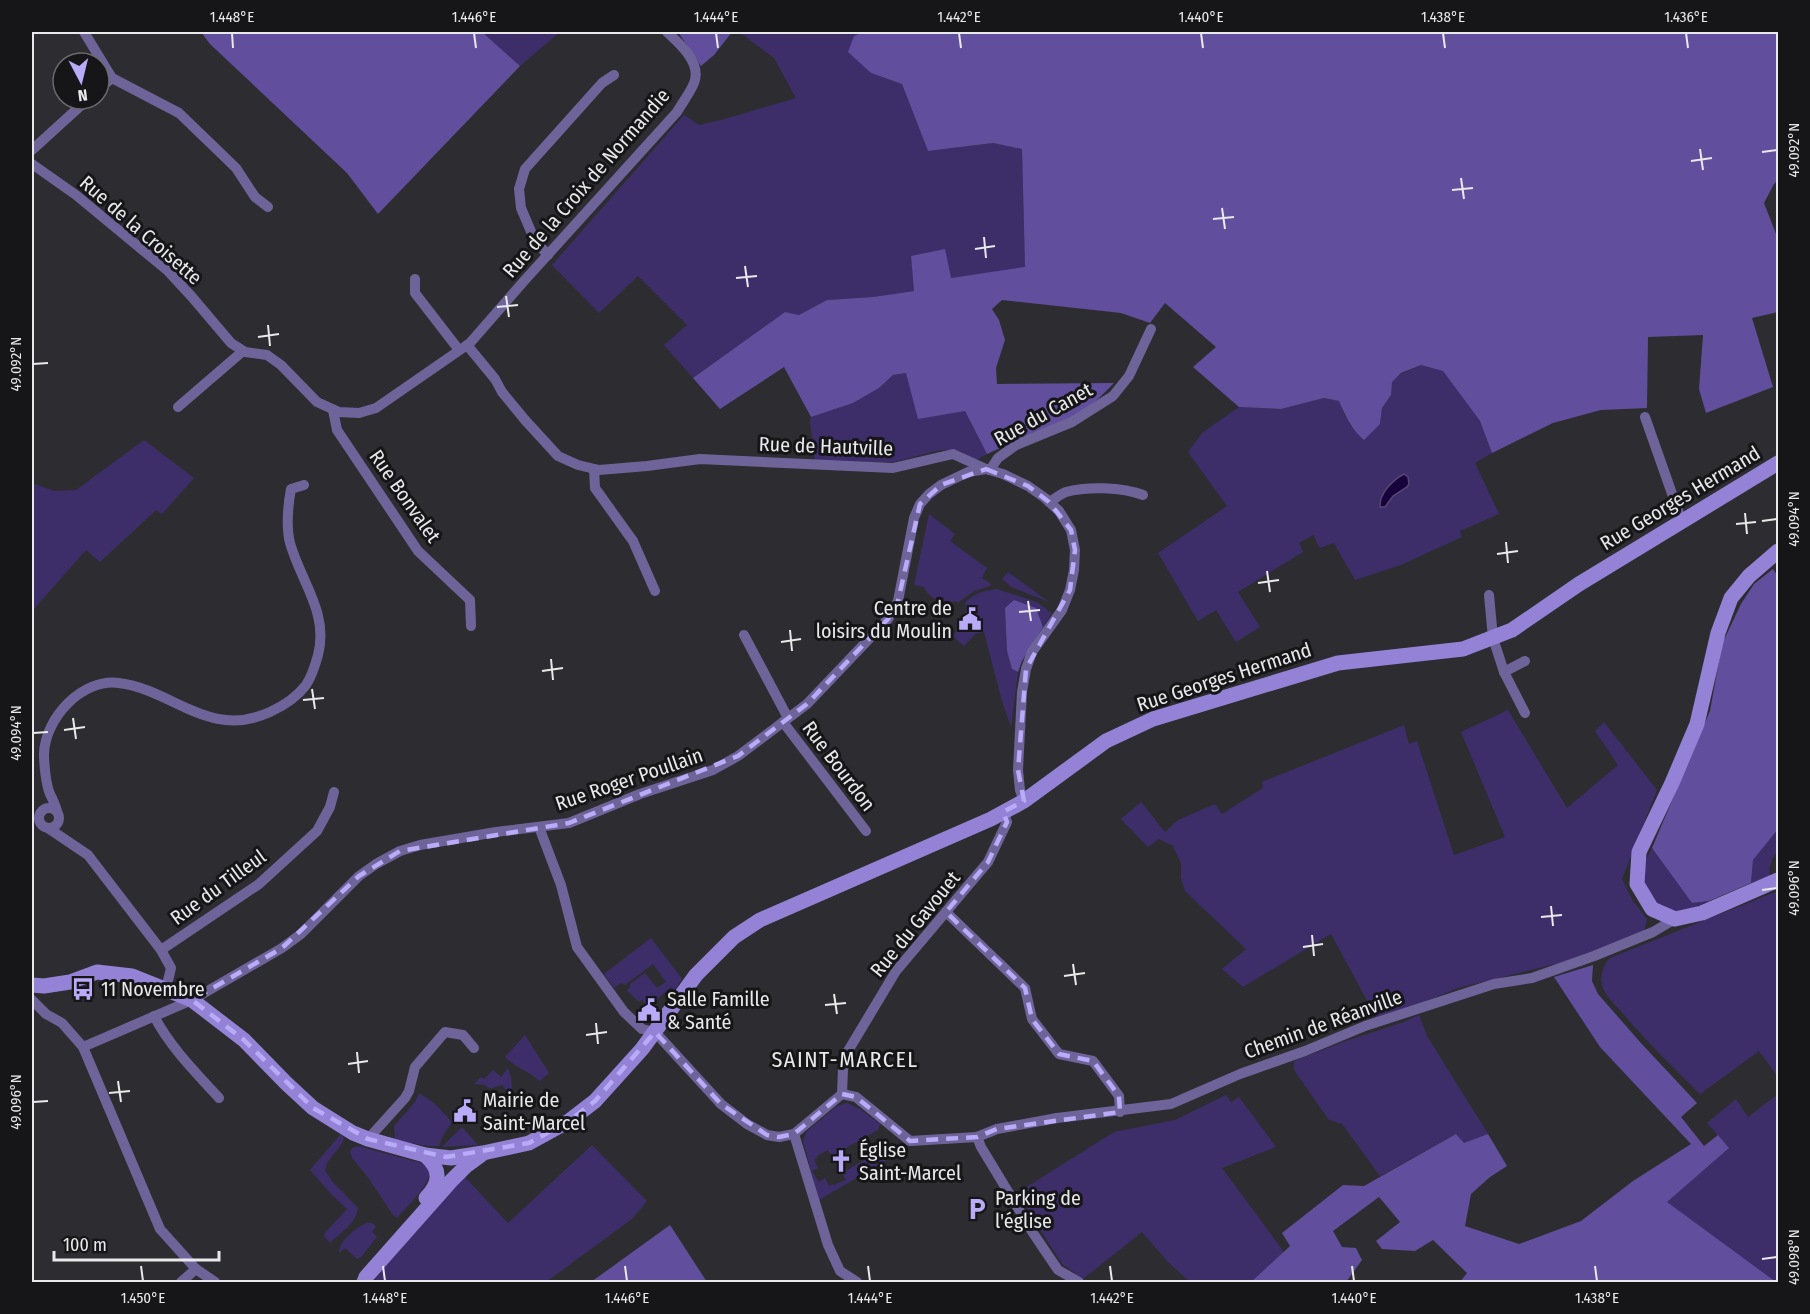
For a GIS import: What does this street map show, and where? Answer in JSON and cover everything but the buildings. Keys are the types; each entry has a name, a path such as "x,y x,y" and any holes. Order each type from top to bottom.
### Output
{"street":[{"path":"84,32 112,78 179,113 236,168 255,197 268,207"},
{"name":"Rue de la Croix de Normandie","path":"463,347 677,112 694,82 693,63 682,46 667,32"},
{"path":"548,255 535,241 521,208 519,189 525,169 602,83 614,75"},
{"path":"32,150 75,111"},
{"name":"Rue de la Croisette","path":"32,164 76,195 168,272 231,343 243,351 267,355 281,365 317,402 333,410"},
{"name":"Rue de Hautville","path":"415,279 415,293 495,379 502,392 525,420 558,456 578,465 598,470 700,459 893,468 953,454 1029,486 1049,502 1071,530 1075,550 1074,570 1070,590 1062,610 1032,652 1026,669 1022,692 1018,770 1020,790 1024,801"},
{"name":"Rue du Canet","path":"988,470 998,458 1016,445 1072,422 1113,396 1129,376 1151,329"},
{"path":"333,410 359,413 376,408 463,347"},
{"path":"178,407 243,351"},
{"name":"Rue Bonvalet","path":"333,410 337,430 418,550 470,600 471,626"},
{"path":"1645,417 1682,522"},
{"name":"Rue Georges Hermand","path":"32,985 45,986 70,982 97,972 132,976 192,1000 244,1040 313,1108 353,1133 368,1139 425,1155 451,1158 483,1154 529,1143 569,1121 595,1101 642,1049 696,975 734,937 760,920 991,819 1024,801 1106,741 1153,719 1338,663 1463,649 1512,630 1579,584 1779,463"},
{"path":"594,469 595,488 633,541 655,591"},
{"name":"Rue Roger Poullain","path":"84,1047 192,1000 282,948 301,934 359,876 400,851 420,845 496,832 569,823 640,794 712,770 738,756 807,704 888,619 898,601 914,518 920,504 941,485 968,472 988,470"},
{"path":"70,842 50,794 44,756 48,735 56,719 66,703 82,692 98,685 116,682 137,686 186,709 212,718 236,721 262,716 284,705 305,686 315,669 321,643 319,616 289,542 288,504 291,489 304,485"},
{"path":"1049,502 1063,493 1081,489 1127,489 1143,495"},
{"path":"1779,551 1749,576 1731,598 1718,633 1696,724 1672,783 1639,852 1637,884 1652,909 1675,919 1702,913 1779,880"},
{"path":"1488,595 1493,638 1504,672 1524,713"},
{"name":"Rue Bourdon","path":"744,635 785,720 866,831"},
{"path":"1504,672 1525,661"},
{"name":"Rue du Tilleul","path":"160,950 259,884 317,831 330,807 334,792"},
{"path":"50,794 45,808 35,820 88,855 171,968 166,989"},
{"path":"45,808 52,808 58,816"},
{"name":"Rue du Gavouet","path":"843,1094 843,1069 848,1051 896,971 988,862 1006,822 1004,812"},
{"path":"48,828 55,827 58,816"},
{"path":"539,827 561,885 577,946 624,1012 642,1029 655,1032 721,1104 747,1124 767,1135 779,1137 794,1134 843,1094"},
{"path":"946,912 1025,988 1032,1019 1059,1054 1093,1061 1119,1096 1120,1112"},
{"name":"Chemin de Réanville","path":"843,1094 856,1097 910,1141 977,1137 997,1129 1017,1125 1171,1104 1240,1074 1305,1051 1365,1026 1494,984 1532,978 1583,960 1653,933 1675,919"},
{"path":"32,1000 46,1014 62,1023 84,1047 160,1229 196,1269 215,1282"},
{"path":"154,1016 159,1027 186,1062 219,1098"},
{"path":"368,1139 405,1098 415,1067 445,1032 463,1035 474,1048"},
{"path":"794,1134 828,1245 840,1271 857,1282"},
{"path":"977,1137 1033,1233 1058,1270 1079,1282"},
{"path":"364,1282 451,1181 483,1154"},
{"path":"353,1282 432,1192 437,1169 425,1155"},
{"path":"451,1158 453,1172 451,1181"},
{"path":"181,1282 196,1269"}],"highlighted area":[{"path":"986,469 1028,486 1049,502 1071,530 1075,550 1070,590 1026,669 1018,770 1024,801 1003,812 1007,822 988,862 946,912 1025,988 1032,1019 1059,1054 1093,1061 1119,1096 1120,1112 997,1129 977,1137 910,1141 856,1097 842,1094 794,1134 779,1137 767,1135 721,1104 655,1032 595,1101 569,1121 529,1143 446,1157 368,1139 313,1108 244,1040 192,1000 282,948 359,876 400,851 569,823 738,756 807,704 888,619 898,601 920,504 941,485"}],"shaded area":[{"path":"201,32 482,32 520,66 378,214 347,173 210,44"},
{"path":"482,32 560,32 520,66"},
{"path":"678,32 732,32 714,55 701,66"},
{"path":"744,32 863,32 854,36 871,73 902,84 928,151 993,143 1022,149 1025,268 951,278 911,256 914,291 827,300 799,315 785,312 693,378 664,345 687,325 638,276 599,313 552,265 684,115 699,125 796,98 774,58 742,34"},
{"path":"863,32 1778,32 1778,180 1764,203 1778,239 1778,312 1752,318 1773,387 1706,413 1699,389 1703,335 1648,337 1647,408 1601,410 1553,423 1492,453 1480,421 1443,371 1421,365 1401,373 1392,382 1391,395 1382,408 1380,424 1364,440 1352,427 1339,401 1324,398 1281,409 1239,407 1193,367 1216,347 1165,303 1150,323 1121,313 1002,300 992,309 999,320 1005,340 996,368 997,384 1114,383 1096,401 1070,419 987,454 965,411 918,419 906,373 893,375 879,388 853,403 811,417 784,367 720,409 693,378 785,312 799,315 827,300 914,291 911,256 945,249 951,278 1025,267 1022,149 993,143 928,151 902,84 871,73 848,52 854,36"},
{"path":"1421,365 1443,371 1480,421 1492,453 1475,463 1499,514 1460,531 1462,537 1401,565 1355,580 1334,543 1320,548 1313,535 1299,543 1303,552 1238,592 1260,627 1236,642 1216,610 1198,621 1158,553 1227,506 1188,452 1202,433 1239,407 1281,409 1324,398 1340,401 1345,416 1380,424 1382,408 1391,395 1391,382 1401,374"},
{"path":"906,373 965,411 987,454 976,460 960,451 940,450 894,462 815,463 811,417 853,403 879,388 893,375"},
{"path":"144,440 194,478 162,514 156,510 100,562 86,550 32,611 32,483 54,491 76,490"},
{"path":"1404,474 1408,477 1407,487 1393,496 1385,507 1380,507 1382,497 1388,488"},
{"path":"929,514 955,534 950,541 987,568 982,578 991,584 990,586 974,591 959,602 939,600 930,596 924,587 914,585"},
{"path":"1773,569 1778,577 1778,829 1753,860 1751,883 1709,901 1692,903 1652,848 1710,711 1722,644 1741,604 1754,584"},
{"path":"1008,572 1049,602 1011,587 1002,579"},
{"path":"997,589 1037,602 1052,613 1043,627 1036,608 1005,608 1007,651 1012,669 1018,672 1011,727 984,632 975,634 964,646 953,636 964,621 965,603 980,593"},
{"path":"1014,600 1036,608 1043,627 1022,661 1018,672 1012,669 1007,651 1005,608"},
{"path":"1508,710 1567,808 1618,765 1595,731 1604,722 1657,790 1622,879 1633,901 1647,919 1644,931 1568,961 1458,988 1419,1004 1376,1017 1331,934 1243,987 1222,969 1246,949 1185,891 1181,878 1181,863 1173,846 1159,839 1148,847 1121,819 1141,802 1165,832 1178,820 1215,804 1222,814 1263,788 1262,782 1404,725 1409,744 1417,741 1454,855 1505,837 1461,732"},
{"path":"1778,829 1778,851 1771,862 1770,876 1751,883 1753,860"},
{"path":"1652,848 1692,903 1709,901 1683,913 1673,913 1662,908 1645,887 1642,874"},
{"path":"1778,891 1778,1077 1759,1051 1700,1094 1608,997 1602,984 1604,968 1610,958"},
{"path":"651,938 682,979 674,991 671,987 648,1007 642,1000 638,1001 627,991 630,984 645,973 657,988 666,982 653,964 625,985 621,983 614,988 604,974"},
{"path":"1593,965 1592,981 1598,994 1697,1103 1681,1117 1704,1146 1718,1135 1729,1148 1667,1202 1776,1282 1460,1282 1467,1273 1433,1240 1415,1251 1382,1249 1376,1241 1400,1222 1379,1197 1333,1231 1342,1247 1356,1248 1362,1260 1346,1282 1251,1282 1290,1246 1282,1233 1343,1185 1364,1186 1456,1134 1464,1143 1488,1134 1507,1166 1471,1194 1465,1226 1519,1244 1581,1221 1633,1181 1691,1144 1600,1047 1554,977"},
{"path":"1419,1015 1427,1036 1488,1134 1464,1144 1456,1134 1380,1176 1342,1124 1329,1120 1294,1070 1294,1061"},
{"path":"525,1035 549,1073 540,1081 505,1057"},
{"path":"508,1068 512,1082 511,1105 508,1103 507,1091 502,1085 491,1088 474,1084 481,1077 484,1079 493,1070 501,1077"},
{"path":"419,1093 434,1103 452,1122 439,1146 395,1140 394,1126 415,1102"},
{"path":"1778,1094 1778,1282 1776,1282 1666,1202 1729,1148 1707,1123 1736,1099 1748,1117"},
{"path":"1226,1095 1231,1102 1239,1097 1276,1147 1222,1168 1284,1252 1251,1282 1190,1282 1168,1262 1142,1232 1083,1279 1062,1264 1017,1193 1114,1132 1175,1120"},
{"path":"847,1103 860,1109 880,1124 878,1130 832,1156 828,1150 817,1156 814,1160 818,1168 812,1171 819,1182 825,1178 829,1186 834,1184 835,1186 846,1180 842,1173 885,1148 900,1144 904,1150 819,1200 803,1141 806,1132 837,1106"},
{"path":"462,1127 478,1145 442,1147"},
{"path":"341,1134 344,1138 342,1143 328,1161 325,1170 332,1181 358,1208 351,1223 330,1243 324,1236 325,1233 347,1209 310,1170"},
{"path":"592,1145 647,1201 632,1219 546,1282 375,1282 377,1273 463,1175 508,1223"},
{"path":"358,1146 425,1164 430,1170 423,1189 397,1218 352,1158 350,1152 352,1148"},
{"path":"367,1223 372,1223 376,1227 372,1232 377,1237 360,1258 357,1259 345,1248 339,1253 348,1235"},
{"path":"670,1225 707,1282 591,1282"}],"place":[{"name":"Centre de loisirs du Moulin","path":"970,619"},
{"name":"11 Novembre","path":"83,989"},
{"name":"Salle Famille & Santé","path":"649,1010"},
{"name":"Mairie de Saint-Marcel","path":"465,1111"},
{"name":"Église Saint-Marcel","path":"841,1161"},
{"name":"Parking de l'église","path":"977,1209"}],"district":[{"name":"SAINT-MARCEL","path":"845,1059"}]}
